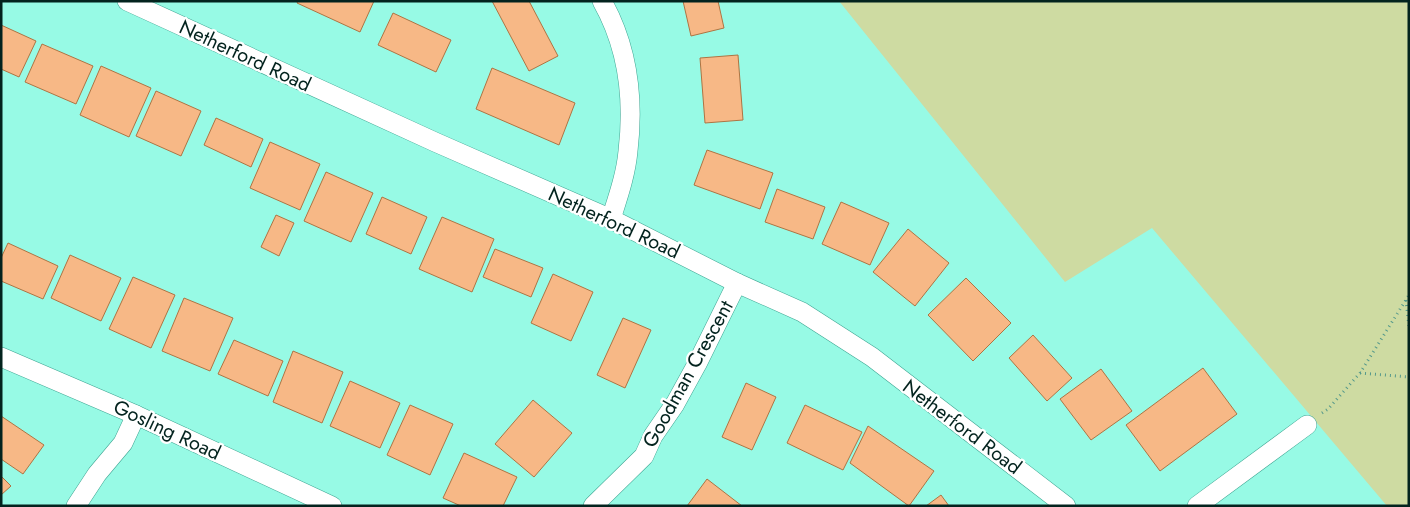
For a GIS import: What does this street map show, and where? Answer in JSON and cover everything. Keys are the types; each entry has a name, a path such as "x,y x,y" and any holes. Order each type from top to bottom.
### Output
{"street":[{"name":"Netherford Road","path":"127,1 435,142 611,219 737,283 802,312 872,357 1066,506"},
{"path":"602,1 618,34 630,92 628,152 611,219"},
{"name":"Goodman Crescent","path":"593,506 644,456 653,436 675,404 697,364 737,283"},
{"name":"Gosling Road","path":"1,357 136,415 332,506"},
{"path":"76,506 97,474 123,443 136,415"},
{"path":"1197,506 1306,425"}],"path":[{"path":"1408,297 1409,327"},
{"path":"1306,425 1328,409 1360,373 1408,297"},
{"path":"1360,373 1409,376"}],"green space":[{"path":"839,1 1409,1 1409,506 1387,506 1152,228 1065,282"}],"building":[{"path":"298,1 374,1 360,32 297,3"},
{"path":"492,1 529,1 558,56 529,71"},
{"path":"683,1 718,1 724,28 691,36"},
{"path":"393,13 451,40 436,72 378,45"},
{"path":"1,25 36,41 19,77 1,69"},
{"path":"42,44 93,66 76,104 25,82"},
{"path":"738,55 743,120 705,123 700,58"},
{"path":"101,66 151,88 129,137 80,115"},
{"path":"492,68 575,103 559,145 476,109"},
{"path":"156,91 201,111 181,156 136,136"},
{"path":"216,118 263,139 251,167 204,145"},
{"path":"270,142 320,164 300,210 250,188"},
{"path":"707,150 773,173 760,209 694,185"},
{"path":"326,172 373,193 351,242 304,221"},
{"path":"777,189 825,207 813,239 765,222"},
{"path":"382,197 427,217 411,254 366,234"},
{"path":"841,202 889,223 870,265 822,244"},
{"path":"276,215 294,223 279,256 261,247"},
{"path":"442,217 494,239 472,292 419,269"},
{"path":"908,229 949,263 915,306 873,272"},
{"path":"8,243 58,266 43,299 1,281 1,258"},
{"path":"495,249 543,268 531,297 483,277"},
{"path":"70,255 121,278 101,321 51,298"},
{"path":"553,274 593,292 571,341 531,323"},
{"path":"133,277 175,295 151,348 109,329"},
{"path":"966,278 1011,323 973,361 928,315"},
{"path":"184,298 233,318 210,371 162,351"},
{"path":"623,318 651,330 625,388 597,375"},
{"path":"1033,335 1072,378 1047,401 1009,358"},
{"path":"234,340 283,361 268,396 218,374"},
{"path":"293,351 343,372 322,423 273,402"},
{"path":"1203,368 1237,414 1160,471 1126,425"},
{"path":"1101,369 1132,411 1091,440 1060,399"},
{"path":"350,381 400,403 380,448 330,426"},
{"path":"746,383 776,397 752,450 722,437"},
{"path":"533,400 572,433 534,477 495,444"},
{"path":"410,405 453,424 430,475 387,455"},
{"path":"805,405 862,432 843,470 787,443"},
{"path":"1,416 44,445 23,474 1,459"},
{"path":"868,426 934,471 909,506 850,463"},
{"path":"464,453 517,477 503,506 461,506 443,498"},
{"path":"1,476 11,486 1,495"},
{"path":"707,479 742,506 687,506"},
{"path":"941,495 949,506 926,506"}]}
